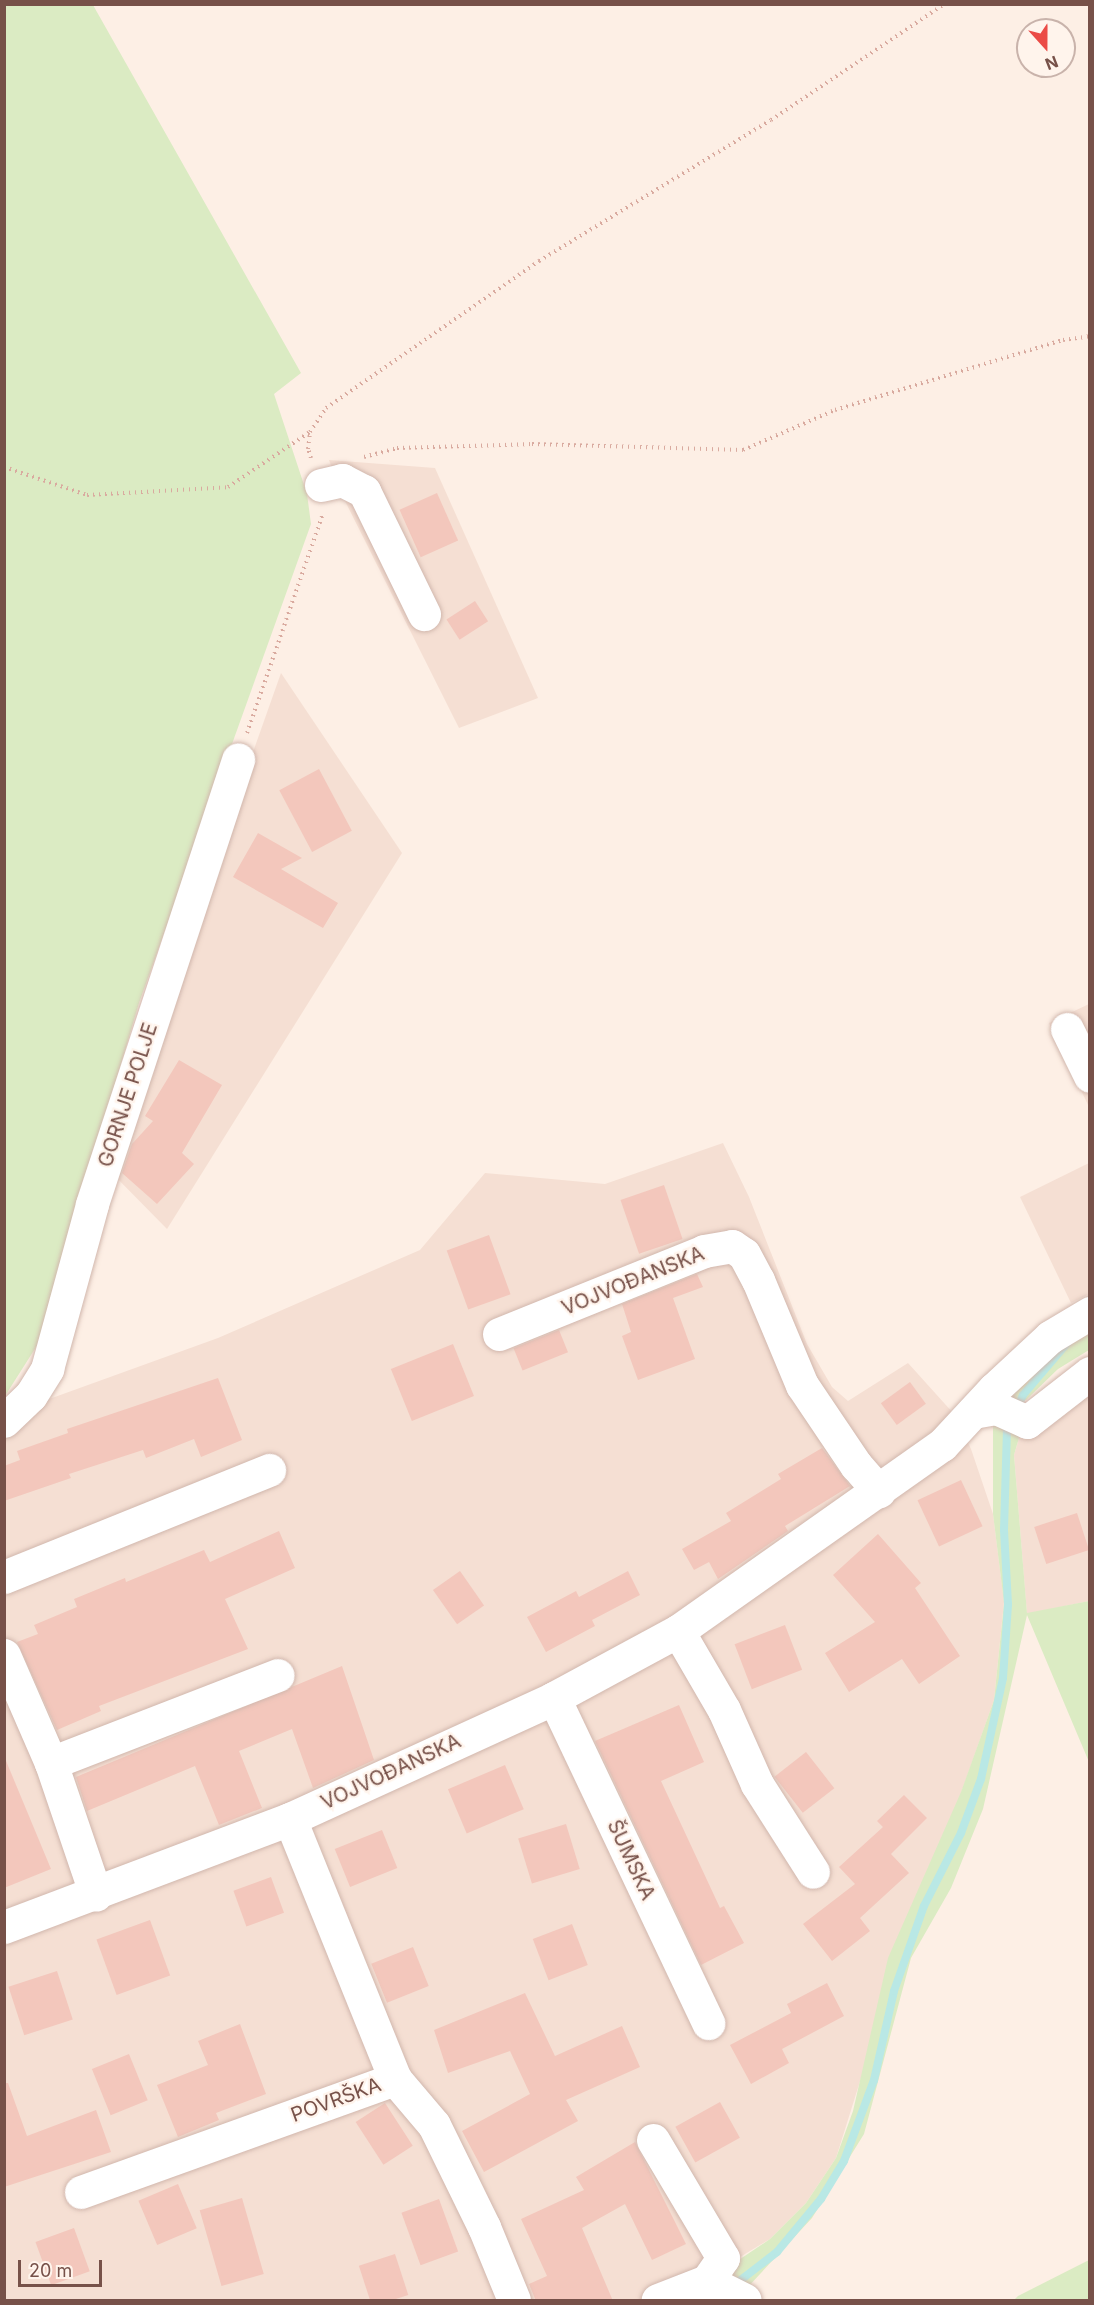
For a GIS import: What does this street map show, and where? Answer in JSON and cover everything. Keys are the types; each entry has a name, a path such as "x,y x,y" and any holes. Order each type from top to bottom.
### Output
{"street":[{"path":"321,485 342,480 364,491 424,614"},
{"name":"GORNJE POLJE","path":"4,1421 31,1395 47,1370 92,1204 238,759"},
{"path":"1067,1029 1089,1076"},
{"name":"VOJVOĐANSKA","path":"499,1334 704,1251 732,1246 744,1254 758,1280 802,1385 856,1465 879,1491"},
{"name":"VOJVOĐANSKA","path":"4,1927 96,1895 290,1818 554,1698 678,1631 942,1446 985,1410 1050,1337 1089,1314"},
{"path":"985,1410 1027,1422 1089,1373"},
{"path":"4,1577 269,1470"},
{"path":"678,1631 724,1710 758,1784 813,1872"},
{"path":"4,1655 51,1763 96,1895"},
{"path":"51,1763 278,1675"},
{"name":"ŠUMSKA","path":"554,1698 708,2023"},
{"name":"POVRŠKA","path":"81,2192 395,2079 290,1818"},
{"path":"395,2079 434,2125 484,2227 514,2301"},
{"path":"653,2140 723,2258 708,2282 658,2301"},
{"path":"708,2282 745,2300"}],"path":[{"path":"4,468 87,495 228,487 310,432 326,408 539,261 771,120 944,4"},
{"path":"351,460 398,448 532,444 743,450 835,410 1063,340 1089,336"},
{"path":"238,759 321,527 325,498 308,449 310,432"},
{"path":"4,759 4,795"}],"shaded area":[{"path":"329,460 435,468 538,698 459,728 340,491"},
{"path":"281,673 402,853 167,1229 106,1167"},
{"path":"1089,1004 1089,1107 1049,1023"},
{"path":"723,1143 749,1197 807,1344 832,1387 848,1401 908,1363 954,1414 971,1449 993,1514 1004,1602 994,1700 867,2059 836,2158 806,2203 770,2239 669,2300 5,2300 5,1415 218,1338 420,1250 485,1173 605,1184"},
{"path":"1089,1163 1089,1294 1071,1303 1020,1197"},
{"path":"1089,1358 1089,1601 1027,1614 1014,1455 1027,1411"}],"green space":[{"path":"5,5 93,5 301,373 274,394 307,494 311,524 139,1003 38,1344 5,1396"},
{"path":"1089,1322 1089,1350 1058,1369 1026,1400 1000,1398"},
{"path":"993,1414 1021,1431 1014,1455 1027,1613 1089,1601 1089,1762 1027,1615 983,1809 951,1888 911,1958 864,2134 812,2218 747,2288 718,2274 770,2239 806,2203 836,2158 853,2111 888,1958 961,1792 994,1700 1004,1603 993,1514"},
{"path":"1089,2260 1089,2300 1014,2300 1018,2296"}],"building":[{"path":"437,493 458,541 421,557 400,510"},
{"path":"475,601 488,621 460,640 446,620"},
{"path":"319,769 352,831 312,852 279,790"},
{"path":"258,833 302,858 281,869 338,903 323,928 233,877"},
{"path":"179,1060 222,1085 182,1153 194,1164 157,1204 122,1173 132,1144 153,1121 145,1116"},
{"path":"664,1185 683,1239 639,1254 621,1200"},
{"path":"489,1235 511,1294 468,1310 447,1250"},
{"path":"697,1274 703,1287 673,1298 695,1359 638,1380 622,1336 631,1332 622,1304"},
{"path":"559,1330 568,1352 523,1371 514,1348"},
{"path":"453,1344 474,1396 412,1421 391,1369"},
{"path":"218,1378 242,1440 201,1457 194,1439 146,1458 143,1450 69,1474 71,1478 4,1501 4,1466 20,1460 17,1451 68,1433 67,1429"},
{"path":"910,1382 926,1404 897,1425 881,1403"},
{"path":"822,1448 850,1486 785,1526 788,1531 718,1579 709,1562 694,1570 682,1549 731,1521 726,1513 781,1479 778,1474"},
{"path":"961,1480 983,1526 939,1547 917,1500"},
{"path":"1077,1513 1089,1550 1046,1564 1034,1527"},
{"path":"279,1531 295,1568 225,1599 248,1649 99,1706 101,1711 57,1730 17,1642 38,1634 34,1625 77,1607 74,1599 125,1578 126,1582 204,1550 210,1562"},
{"path":"878,1534 921,1583 915,1588 960,1656 919,1684 902,1659 849,1692 825,1653 875,1622 833,1575"},
{"path":"460,1571 484,1605 457,1624 433,1590"},
{"path":"628,1571 640,1595 592,1620 595,1626 546,1652 527,1617 576,1591 579,1597"},
{"path":"785,1625 802,1670 752,1689 735,1644"},
{"path":"342,1666 374,1760 313,1788 292,1729 239,1751 262,1808 219,1825 195,1766 87,1811 76,1777"},
{"path":"679,1705 704,1762 661,1781 720,1908 724,1906 744,1943 701,1965 595,1741"},
{"path":"806,1752 834,1788 803,1813 774,1777"},
{"path":"4,1756 51,1869 4,1888"},
{"path":"505,1765 524,1809 467,1833 448,1789"},
{"path":"904,1795 927,1818 891,1854 909,1873 860,1918 870,1931 832,1961 803,1924 855,1884 839,1867 883,1827 877,1821"},
{"path":"566,1824 580,1869 532,1884 518,1839"},
{"path":"382,1830 397,1868 350,1887 335,1849"},
{"path":"271,1877 284,1913 246,1926 233,1891"},
{"path":"150,1920 170,1975 117,1995 96,1939"},
{"path":"572,1924 588,1965 549,1980 533,1939"},
{"path":"413,1947 429,1986 387,2003 371,1964"},
{"path":"57,1971 73,2020 24,2035 8,1987"},
{"path":"827,1983 844,2016 782,2049 789,2063 751,2084 730,2045 791,2013 787,2004"},
{"path":"525,1993 555,2056 622,2026 640,2067 566,2100 578,2121 484,2172 462,2131 530,2094 510,2051 448,2073 434,2030"},
{"path":"240,2024 266,2094 216,2113 219,2120 178,2137 157,2085 208,2065 198,2041"},
{"path":"129,2054 148,2100 111,2115 92,2069"},
{"path":"4,2083 8,2083 27,2136 96,2110 111,2152 4,2187"},
{"path":"720,2102 740,2138 695,2163 675,2127"},
{"path":"385,2103 413,2146 383,2165 356,2122"},
{"path":"635,2142 686,2244 652,2260 625,2204 582,2228 613,2301 536,2301 529,2284 547,2276 521,2219 584,2190 576,2177"},
{"path":"178,2184 197,2228 157,2245 138,2201"},
{"path":"242,2198 264,2274 221,2286 200,2210"},
{"path":"439,2199 458,2252 421,2265 401,2213"},
{"path":"74,2228 90,2271 51,2285 35,2242"},
{"path":"395,2254 408,2295 393,2300 370,2300 359,2266"}],"waterway":[{"path":"1017,1409 1023,1395 1069,1341"},
{"path":"733,2286 777,2252 821,2199 844,2161 874,2080 894,1991 924,1906 961,1833 981,1779 1003,1678 1008,1604 1004,1530 1007,1431 1011,1421"}]}
